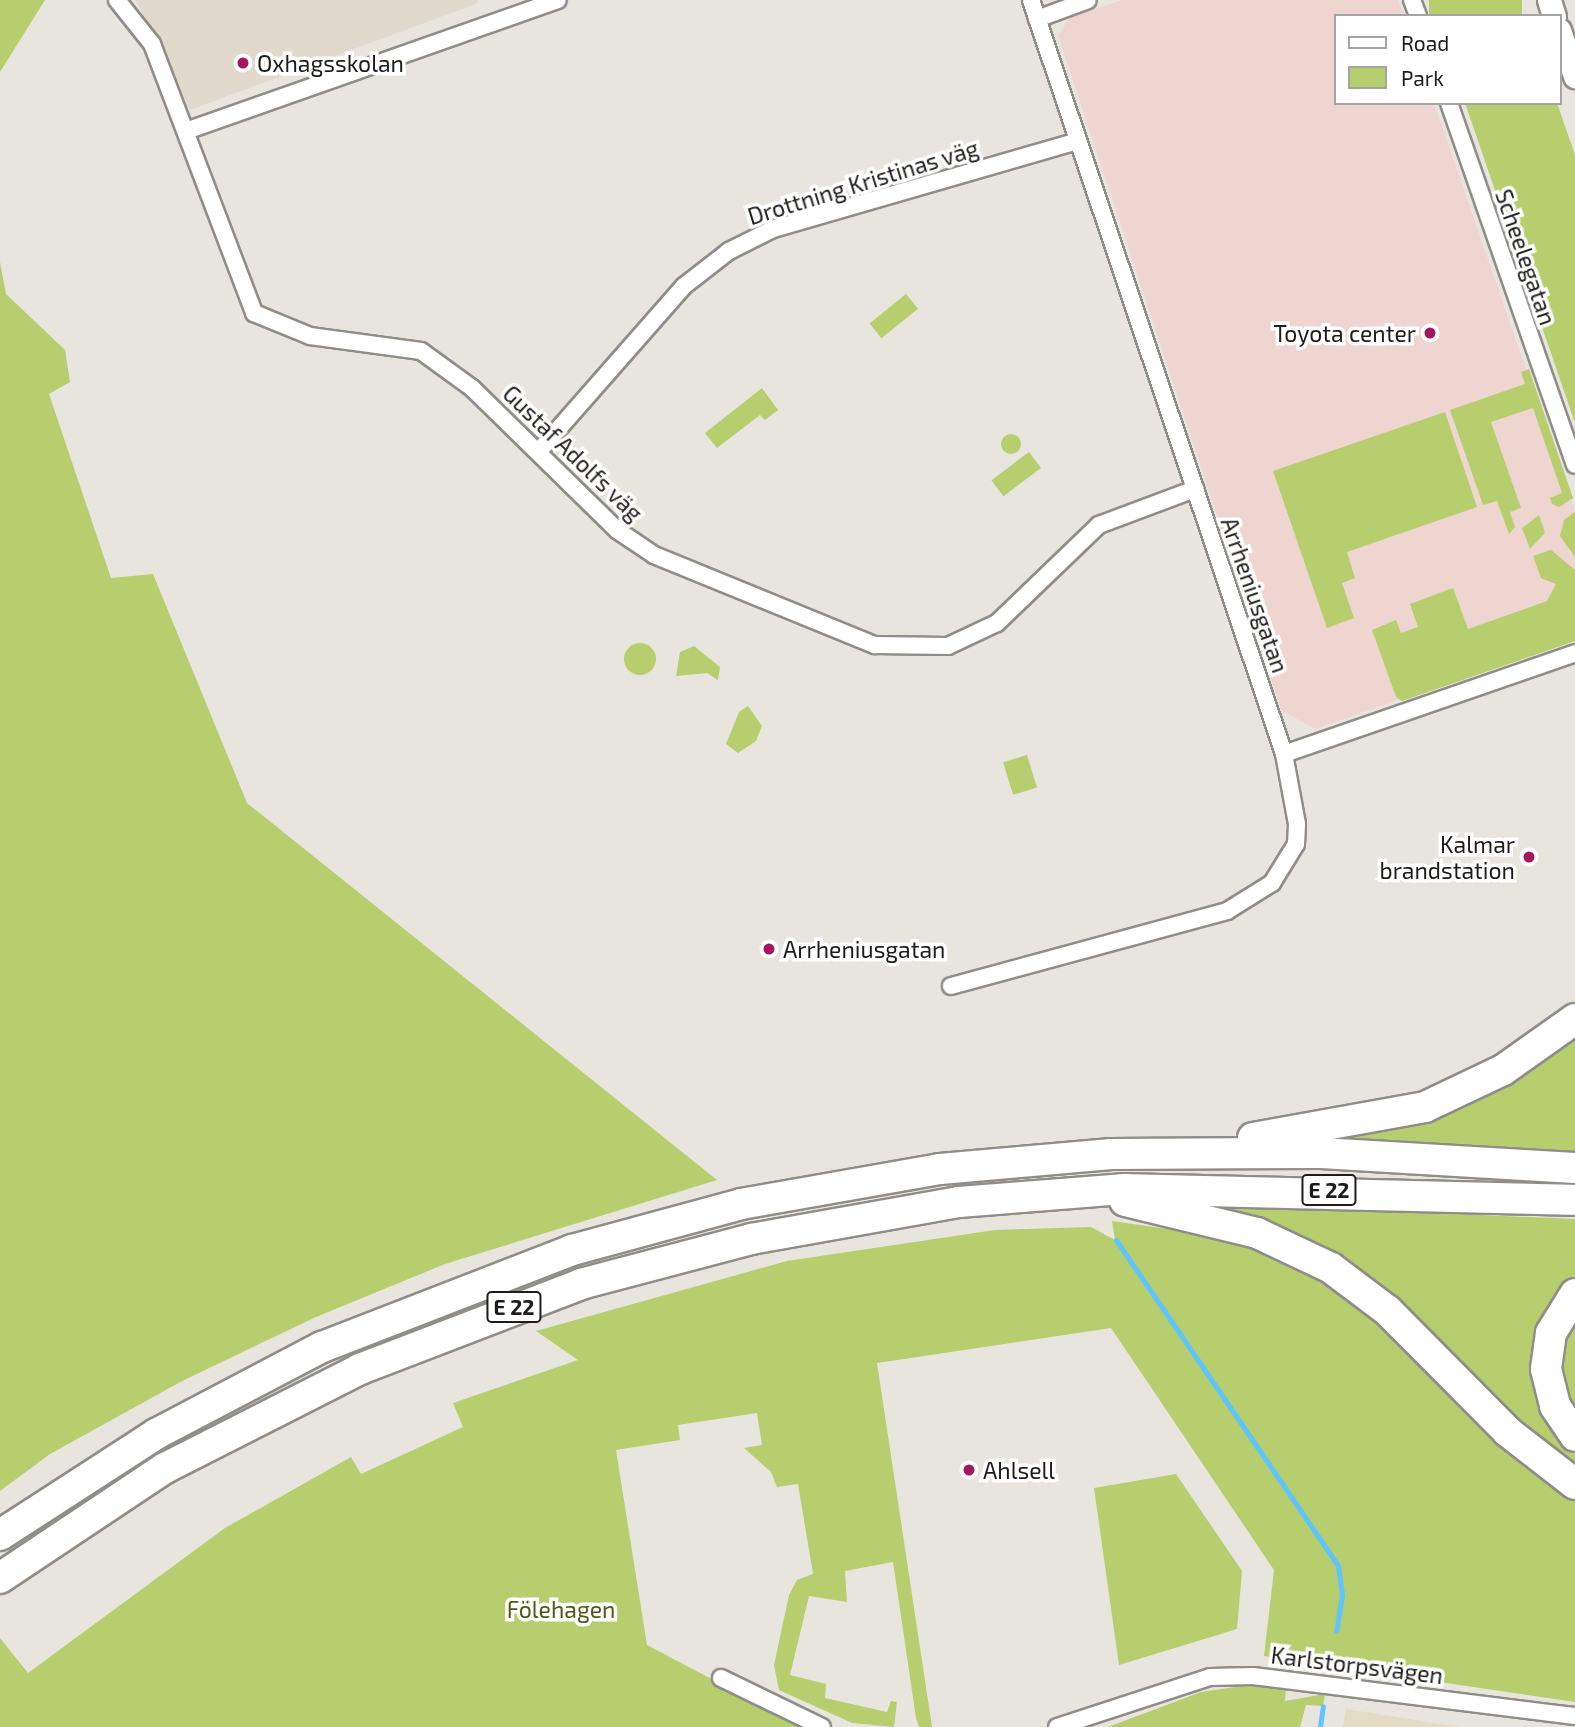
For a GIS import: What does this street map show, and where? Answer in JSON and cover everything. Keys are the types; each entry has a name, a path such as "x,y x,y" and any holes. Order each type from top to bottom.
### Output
{"highway":[{"path":"1172,1152 1425,1107 1503,1070 1575,1019"},
{"name":"E 22","path":"0,1535 230,1391 407,1310 572,1250 863,1180 1172,1152 1575,1168"},
{"name":"E 22","path":"0,1578 103,1507 218,1439 360,1369 498,1312 751,1239 959,1202 1084,1191 1264,1188 1575,1200"},
{"path":"1084,1191 1257,1233 1331,1268 1388,1311 1508,1432 1575,1484"},
{"path":"1575,1294 1551,1333 1546,1369 1555,1406 1575,1436"}],"main road":[{"path":"1561,36 1575,76"}],"street":[{"name":"Gustaf Adolfs väg","path":"117,0 152,44 254,313 310,336 421,351 539,451 617,530 654,555 829,628 900,649 972,638 1006,615 1099,525 1195,489"},
{"path":"186,131 558,0"},
{"name":"Arrheniusgatan","path":"951,986 1249,900 1272,883 1296,844 1295,801 1284,754 1031,0"},
{"path":"1037,19 1088,0"},
{"name":"Scheelegatan","path":"1449,105 1575,465"},
{"name":"Drottning Kristinas väg","path":"539,451 684,286 729,251 773,229 1077,141"},
{"path":"1284,754 1575,653"},
{"name":"Karlstorpsvägen","path":"1056,1727 1210,1677 1275,1676 1575,1716"},
{"path":"721,1678 822,1727"}],"shaded area":[{"name":"Oxhagsskolan","path":"136,0 477,0 478,3 190,110"},
{"path":"1122,0 1398,0 1403,14 1334,14 1334,105 1435,105 1575,511 1575,637 1316,729 1282,711 1058,36 1069,18"},
{"path":"1346,1709 1459,1727 1343,1727"}],"green space":[{"path":"0,0 45,0 0,72"},
{"path":"1429,0 1522,0 1522,14 1429,14"},
{"path":"1466,105 1558,105 1575,155 1575,423"},
{"path":"0,262 6,294 65,350 70,382 49,394 111,578 153,574 247,803 717,1180 445,1264 316,1317 184,1380 50,1454 0,1491"},
{"path":"906,294 918,309 881,338 869,324"},
{"path":"1529,369 1573,498 1559,507 1552,504 1550,498 1562,493 1533,408 1491,422 1521,508 1510,512 1515,527 1509,534 1497,501 1483,505 1450,410 1525,384 1521,372"},
{"path":"762,388 778,410 765,420 760,415 717,448 705,433"},
{"path":"1445,412 1477,507 1347,552 1355,578 1342,583 1354,618 1327,628 1273,471"},
{"path":"1007,434 1015,434 1021,444 1015,454 1007,454 1001,448 1001,440"},
{"path":"1029,452 1041,468 1004,496 991,480"},
{"path":"1575,512 1575,557 1560,536 1564,520"},
{"path":"1539,515 1545,533 1530,549 1522,528"},
{"path":"1551,550 1575,570 1575,641 1402,701 1396,697 1372,630 1396,620 1401,633 1418,627 1410,604 1453,588 1468,629 1547,601 1556,584 1541,578 1533,556"},
{"path":"640,643 652,647 656,659 652,671 640,675 628,671 624,659 628,647"},
{"path":"694,646 720,667 718,680 707,673 676,676 680,652"},
{"path":"748,706 762,726 756,741 738,753 726,744 739,712"},
{"path":"1027,755 1037,788 1013,795 1003,762"},
{"path":"1575,1035 1575,1152 1333,1137"},
{"path":"1251,1205 1575,1219 1575,1276 1541,1323 1533,1369 1537,1394 1575,1455 1575,1471 1269,1223 1215,1207"},
{"name":"Fölehagen","path":"1112,1221 1231,1238 1318,1275 1358,1302 1524,1467 1575,1500 1575,1702 1264,1656 1274,1570 1111,1328 877,1363 932,1727 919,1727 916,1718 893,1562 845,1571 847,1602 809,1596 790,1675 826,1684 825,1698 887,1712 891,1701 897,1702 894,1727 852,1723 779,1690 774,1665 789,1595 797,1580 813,1574 798,1484 777,1487 771,1472 744,1448 762,1445 757,1413 678,1425 680,1440 616,1450 647,1645 803,1727 0,1727 0,1638 28,1673 225,1528 351,1457 361,1474 463,1427 453,1403 578,1360 536,1331 787,1261 995,1230 1091,1227 1115,1240"},
{"path":"1575,1314 1575,1416 1560,1381 1561,1344"},
{"path":"1176,1474 1242,1571 1237,1629 1119,1665 1094,1488"},
{"path":"1249,1685 1286,1686 1285,1701 1325,1694 1323,1706 1306,1705 1300,1727 1108,1727 1201,1692"}],"waterway":[{"path":"1116,1240 1338,1566 1342,1595 1336,1631"},
{"path":"1320,1727 1323,1706"}],"place":[{"name":"Oxhagsskolan","path":"243,63"},
{"name":"Toyota center","path":"1430,333"},
{"name":"Kalmar brandstation","path":"1529,857"},
{"name":"Arrheniusgatan","path":"769,949"},
{"name":"Ahlsell","path":"969,1470"}]}
